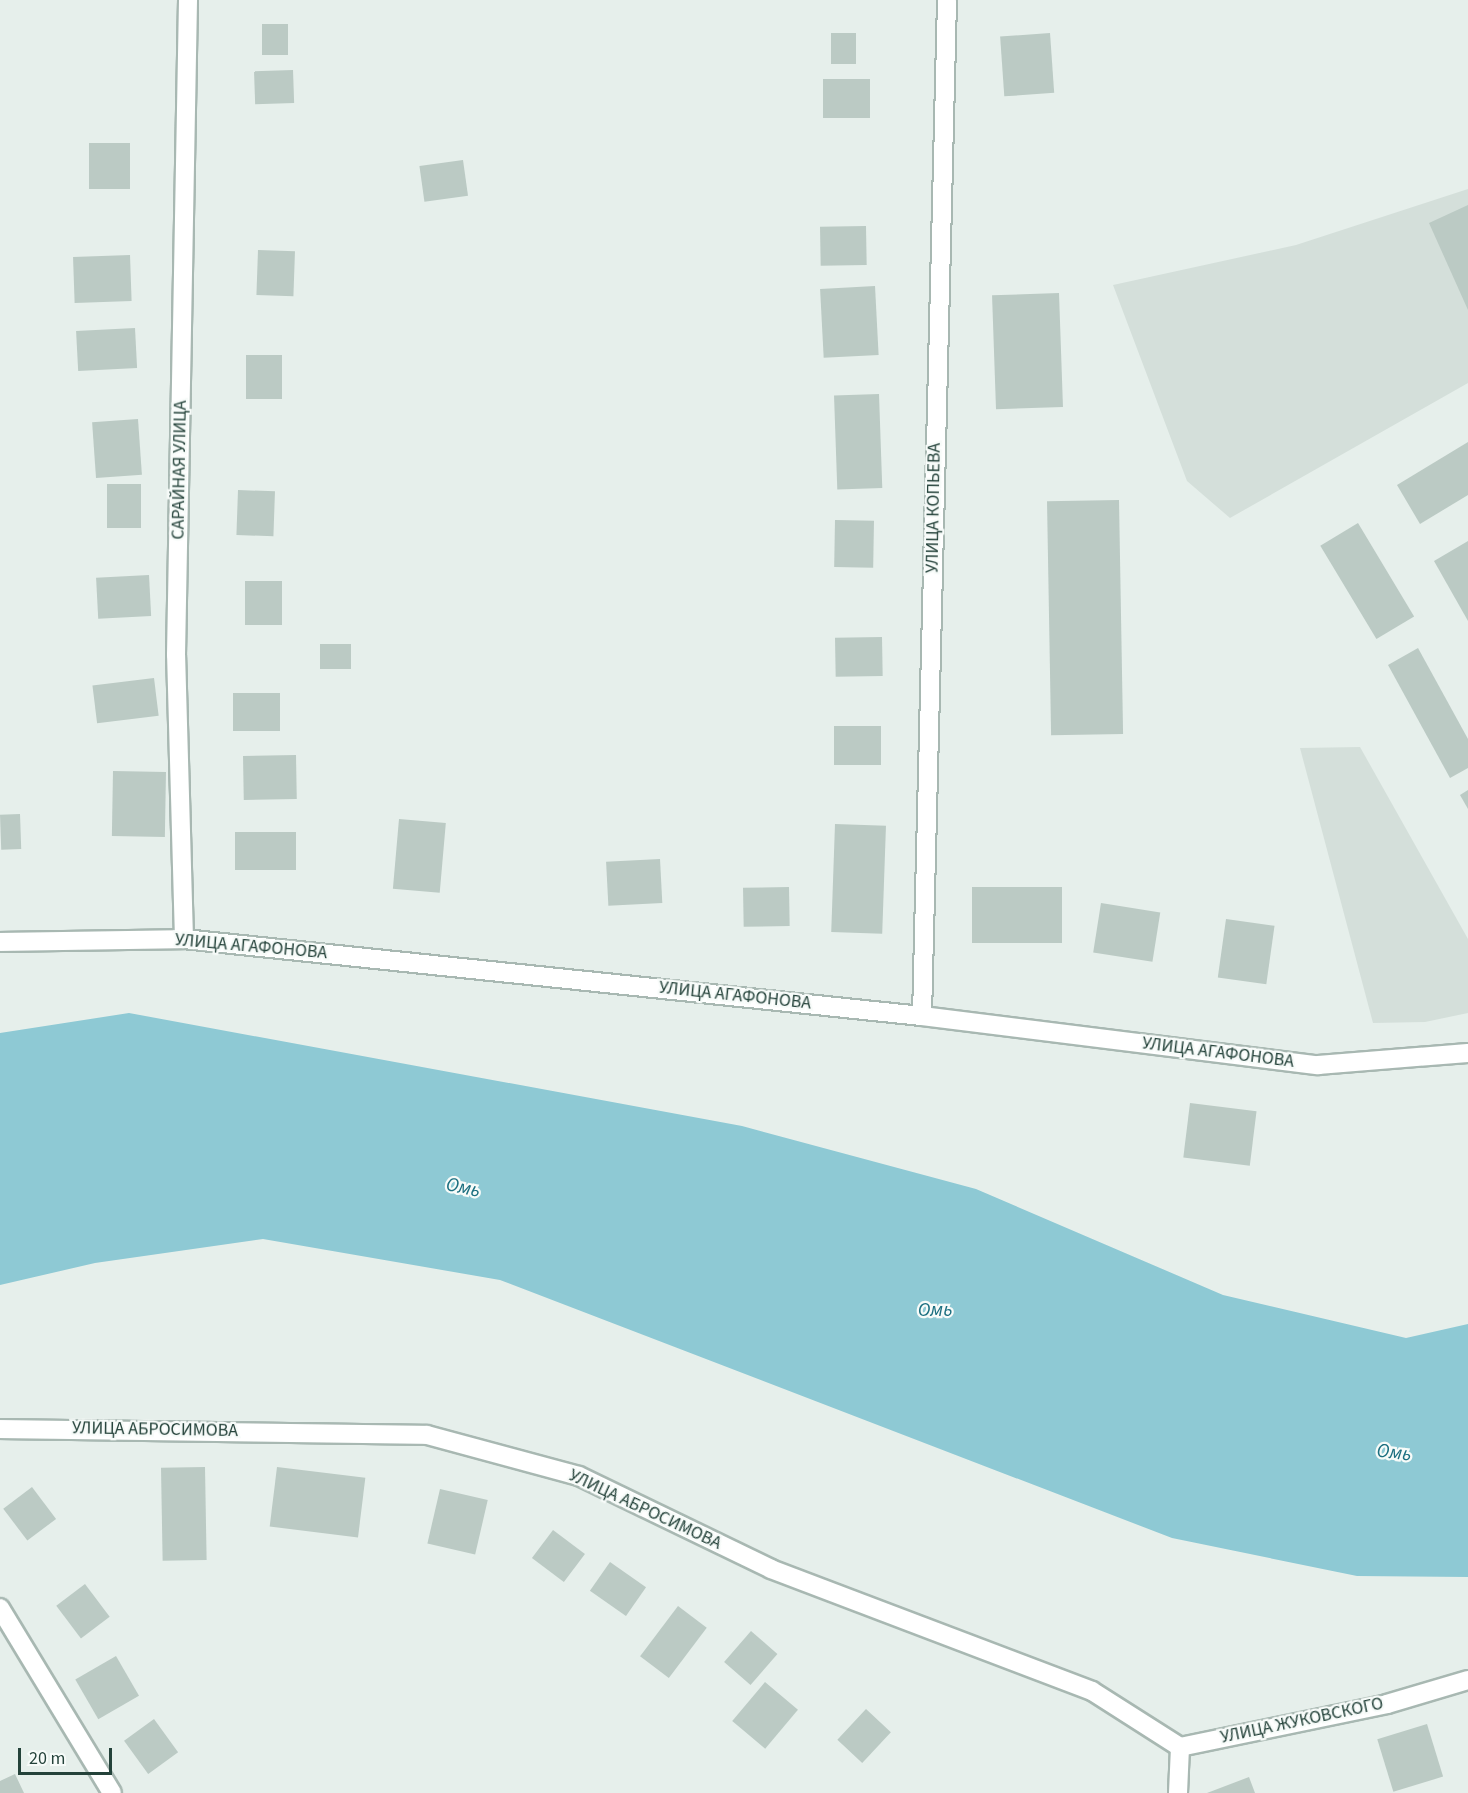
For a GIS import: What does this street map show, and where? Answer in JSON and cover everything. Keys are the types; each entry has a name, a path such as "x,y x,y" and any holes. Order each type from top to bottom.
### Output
{"street":[{"name":"САРАЙНАЯ УЛИЦА","path":"184,939 176,655 188,0"},
{"name":"УЛИЦА КОПЬЕВА","path":"922,1016 947,0"},
{"name":"УЛИЦА АГАФОНОВА","path":"0,942 184,939 922,1016 1318,1065 1468,1053"},
{"name":"УЛИЦА АБРОСИМОВА","path":"0,1428 427,1435 579,1476 771,1569 1092,1691 1180,1747"},
{"path":"0,1608 112,1793"},
{"name":"УЛИЦА ЖУКОВСКОГО","path":"1180,1747 1387,1704 1468,1680"},
{"path":"1178,1793 1180,1747"}],"shaded area":[{"path":"1468,189 1468,383 1230,518 1187,481 1113,285 1296,245"},
{"path":"1360,747 1468,939 1468,1013 1425,1022 1373,1023 1300,748"}],"water":[{"name":"Омь","path":"129,1013 742,1126 976,1189 1223,1295 1406,1338 1468,1324 1468,1577 1357,1576 1172,1538 500,1280 263,1239 95,1263 0,1285 0,1033"}],"building":[{"path":"262,24 288,24 288,55 262,55"},
{"path":"831,33 856,33 856,64 831,64"},
{"path":"1050,33 1054,93 1004,96 1000,36"},
{"path":"293,70 294,103 255,104 254,71"},
{"path":"823,79 870,79 870,118 823,118"},
{"path":"89,143 130,143 130,189 89,189"},
{"path":"463,160 468,196 424,202 419,166"},
{"path":"1468,205 1468,310 1429,223"},
{"path":"866,226 867,265 821,266 820,227"},
{"path":"258,250 295,251 293,296 256,295"},
{"path":"130,255 132,301 75,303 73,257"},
{"path":"875,286 879,355 824,358 820,289"},
{"path":"1059,293 1063,407 996,409 992,295"},
{"path":"135,328 137,368 78,371 76,331"},
{"path":"246,355 282,355 282,399 246,399"},
{"path":"879,394 882,488 837,490 834,396"},
{"path":"138,419 142,475 96,478 92,422"},
{"path":"1468,442 1468,495 1420,524 1397,485"},
{"path":"107,484 141,484 141,528 107,528"},
{"path":"238,490 275,491 273,536 236,535"},
{"path":"1119,500 1123,734 1051,735 1047,501"},
{"path":"835,520 874,521 873,568 834,567"},
{"path":"1358,523 1414,616 1376,639 1320,546"},
{"path":"1468,541 1468,621 1434,561"},
{"path":"149,575 151,616 98,619 96,578"},
{"path":"245,581 282,581 282,625 245,625"},
{"path":"882,637 883,676 836,677 835,638"},
{"path":"320,644 351,644 351,669 320,669"},
{"path":"1418,648 1468,739 1468,768 1450,778 1388,665"},
{"path":"154,678 159,716 97,723 92,686"},
{"path":"233,693 280,693 280,731 233,731"},
{"path":"834,726 881,726 881,765 834,765"},
{"path":"296,755 297,799 244,800 243,756"},
{"path":"113,771 166,772 165,837 112,836"},
{"path":"1468,790 1468,809 1460,795"},
{"path":"20,814 21,849 1,850 0,815"},
{"path":"399,819 446,823 440,893 393,889"},
{"path":"835,824 886,826 882,934 831,932"},
{"path":"235,832 296,832 296,870 235,870"},
{"path":"660,859 662,903 608,906 606,862"},
{"path":"789,887 790,926 744,927 743,888"},
{"path":"972,887 1062,887 1062,943 972,943"},
{"path":"1101,903 1160,912 1152,962 1093,952"},
{"path":"1226,919 1275,926 1266,984 1218,977"},
{"path":"1190,1103 1257,1111 1250,1166 1183,1158"},
{"path":"205,1467 207,1560 163,1561 161,1468"},
{"path":"277,1467 365,1478 358,1537 270,1527"},
{"path":"32,1487 56,1519 27,1541 3,1509"},
{"path":"440,1489 488,1500 475,1555 427,1544"},
{"path":"553,1530 585,1554 564,1582 532,1558"},
{"path":"610,1562 646,1587 626,1616 590,1591"},
{"path":"85,1584 110,1617 81,1638 56,1606"},
{"path":"678,1606 707,1628 669,1678 640,1656"},
{"path":"751,1631 777,1654 751,1685 724,1662"},
{"path":"116,1656 139,1696 98,1719 75,1680"},
{"path":"765,1682 798,1710 765,1749 732,1721"},
{"path":"866,1709 891,1732 862,1763 837,1740"},
{"path":"154,1719 178,1752 148,1774 124,1741"},
{"path":"1427,1724 1443,1777 1393,1792 1377,1739"},
{"path":"15,1774 24,1793 0,1793 0,1781"},
{"path":"1249,1777 1255,1793 1207,1793"}]}
